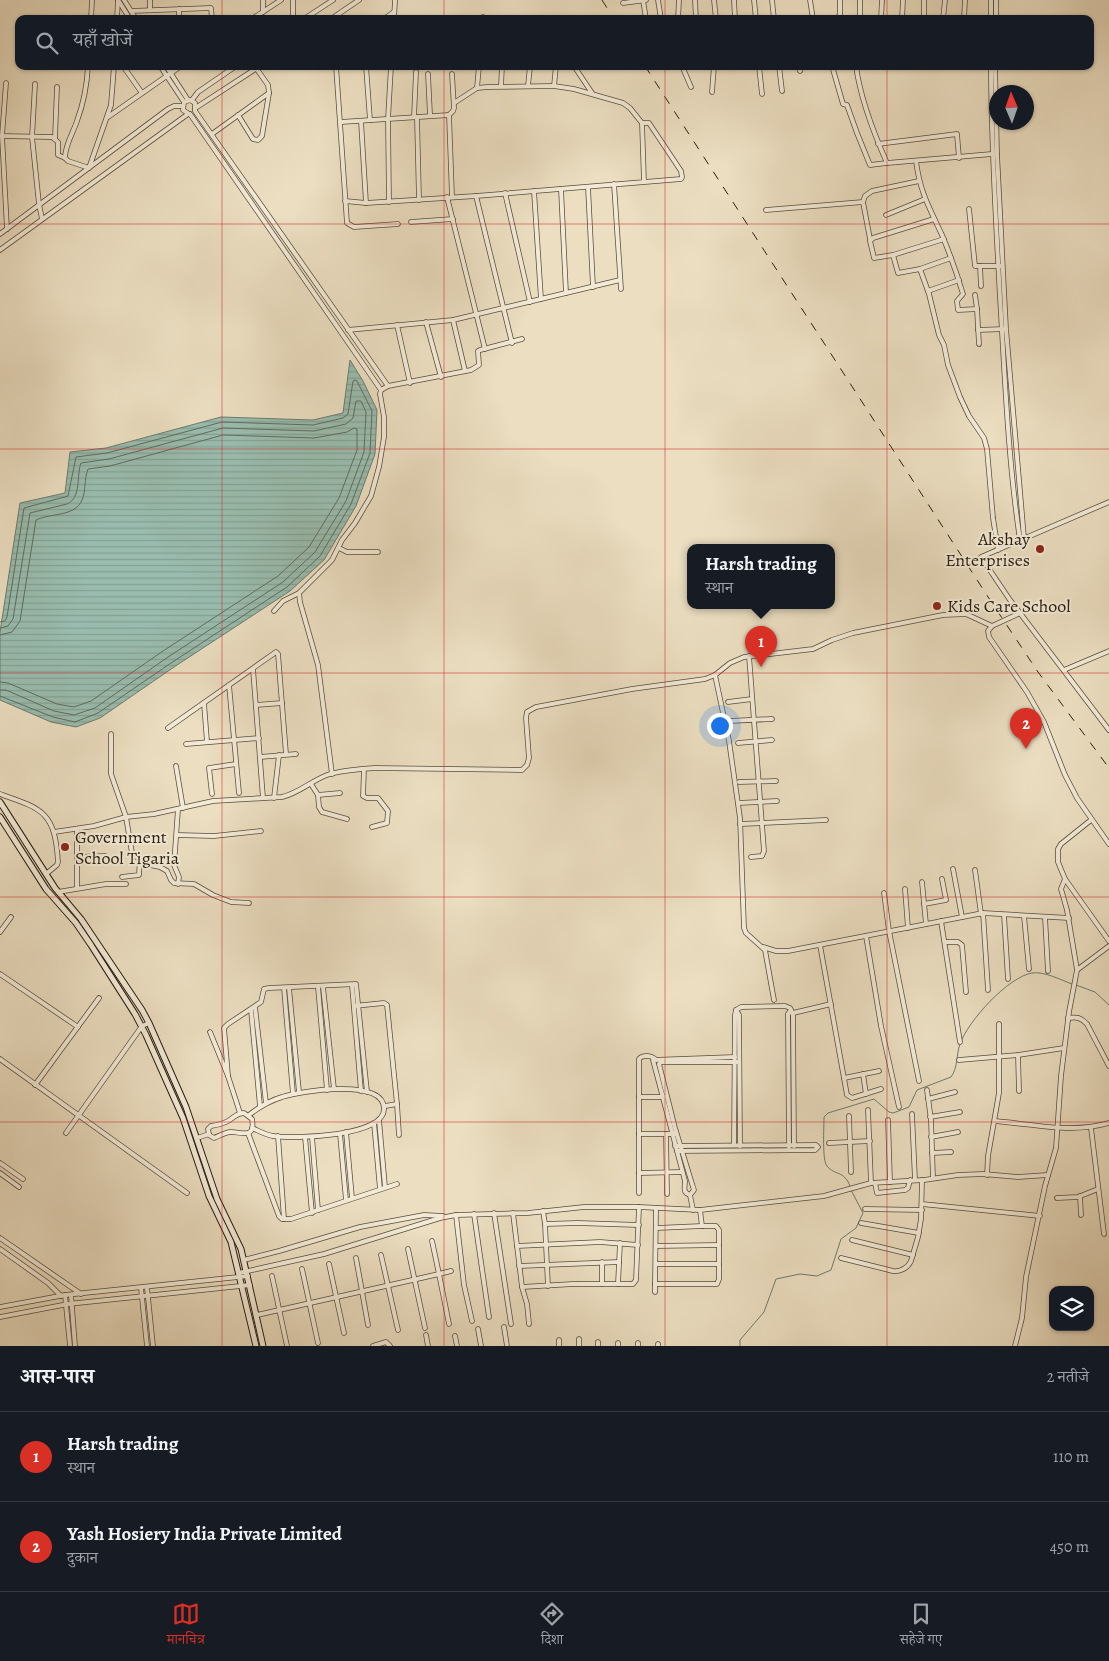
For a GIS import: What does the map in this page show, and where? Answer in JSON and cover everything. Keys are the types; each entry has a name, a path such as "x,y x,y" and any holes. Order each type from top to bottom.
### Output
{"main road":[{"path":"0,802 58,892 81,919 149,1023 183,1099 215,1193 242,1249 264,1346"},
{"path":"0,817 46,889 91,945 142,1026 183,1118 209,1196 231,1242 256,1346"}],"street":[{"path":"91,15 92,0"},
{"path":"117,15 118,0"},
{"path":"118,0 127,15"},
{"path":"124,0 134,15"},
{"path":"150,0 150,10"},
{"path":"262,0 263,12"},
{"path":"258,15 281,0"},
{"path":"293,0 294,15"},
{"path":"310,15 333,0"},
{"path":"337,15 360,0"},
{"path":"390,0 394,10"},
{"path":"394,15 395,0"},
{"path":"623,3 644,0 646,15"},
{"path":"658,0 660,15"},
{"path":"678,0 678,15"},
{"path":"695,0 696,15"},
{"path":"714,0 716,15"},
{"path":"734,0 735,15"},
{"path":"754,0 756,15"},
{"path":"772,0 774,15"},
{"path":"810,0 812,15"},
{"path":"840,0 840,15"},
{"path":"860,0 860,15"},
{"path":"881,15 882,0"},
{"path":"902,15 903,0"},
{"path":"924,0 924,15"},
{"path":"943,15 945,0"},
{"path":"964,15 965,0"},
{"path":"991,0 991,15"},
{"path":"996,0 996,15"},
{"path":"131,10 211,8 212,15"},
{"path":"179,9 179,15"},
{"path":"388,15 394,10"},
{"path":"65,158 65,151 86,94 88,70"},
{"path":"88,168 112,105 114,70"},
{"path":"125,70 142,93"},
{"path":"164,70 169,74"},
{"path":"168,70 187,102"},
{"path":"108,117 175,70"},
{"path":"230,70 187,102 184,112 189,114 381,390 384,417 384,437 376,481 362,512 342,540 332,560 300,593 283,601 274,611"},
{"path":"0,250 196,109 254,70"},
{"path":"238,115 253,139 258,140 262,136 269,93 268,85 260,70"},
{"path":"336,70 346,218 349,226 398,224"},
{"path":"366,70 370,120"},
{"path":"389,202 388,119 391,70"},
{"path":"477,88 479,70"},
{"path":"500,86 502,70"},
{"path":"528,86 530,70"},
{"path":"554,86 556,70"},
{"path":"577,70 593,94"},
{"path":"684,70 691,87"},
{"path":"712,92 714,70"},
{"path":"760,70 762,94"},
{"path":"780,70 782,90"},
{"path":"833,70 840,97 843,104 847,105 870,165 995,154"},
{"path":"856,70 878,144 887,163"},
{"path":"991,70 998,265 1022,539"},
{"path":"995,70 995,154 1004,269 1004,329"},
{"path":"416,72 419,200"},
{"path":"428,74 430,116"},
{"path":"452,74 454,103 453,111 449,115 450,197 453,219 485,349"},
{"path":"6,83 1,136 7,229"},
{"path":"35,84 32,137 42,219"},
{"path":"454,103 477,88 500,86 554,86 593,94 623,103 630,108 642,123 644,182"},
{"path":"57,87 55,138 58,142 58,155 68,161 88,168"},
{"path":"212,134 269,93"},
{"path":"0,234 168,108 187,102 195,103 196,109 212,134 388,386"},
{"path":"341,122 449,115"},
{"path":"361,121 366,203"},
{"path":"345,201 366,203 389,202 679,180 682,177 681,171 649,123 642,123"},
{"path":"878,144 957,134 959,158"},
{"path":"1,136 55,138"},
{"path":"916,161 919,181 925,200 944,239 963,294 957,301 958,310 976,309"},
{"path":"919,181 872,192 865,196 863,202 874,258 893,255 944,239"},
{"path":"614,184 621,289"},
{"path":"588,187 593,287"},
{"path":"561,189 566,293"},
{"path":"534,191 541,299"},
{"path":"505,193 530,302"},
{"path":"476,196 512,342"},
{"path":"886,215 925,200"},
{"path":"766,210 863,202"},
{"path":"969,209 975,266 998,265 1004,269"},
{"path":"411,222 453,219"},
{"path":"870,240 934,220"},
{"path":"893,255 898,272 920,269 951,258"},
{"path":"980,266 982,286"},
{"path":"920,269 928,291 948,365 960,397 986,444 998,550"},
{"path":"341,331 453,320 620,280"},
{"path":"928,291 959,280"},
{"path":"975,295 979,344"},
{"path":"453,320 465,371"},
{"path":"426,322 440,377"},
{"path":"397,325 410,383"},
{"path":"978,330 1004,329"},
{"path":"381,390 388,386 440,377 476,368 479,365 478,352 522,339"},
{"path":"1109,502 981,557 1020,613 1109,730"},
{"path":"339,548 346,552 378,552"},
{"path":"300,593 300,602 318,665 332,774"},
{"path":"54,832 105,824 213,801 274,798 292,795 332,774 364,769 522,770 527,765 529,758 527,712 536,707 632,689 705,679 715,675 735,661 749,656 813,649 853,633 960,613 992,626"},
{"path":"1020,613 992,626 988,631 989,637 1027,692 1044,722 1076,798 1109,844"},
{"path":"1064,670 1109,651"},
{"path":"168,728 274,653 277,653 286,754"},
{"path":"749,656 763,854 751,857"},
{"path":"253,669 264,798"},
{"path":"715,675 729,741 738,804 744,928 746,933 762,947 767,956 774,1000"},
{"path":"229,685 238,792"},
{"path":"728,702 752,699"},
{"path":"204,703 207,742"},
{"path":"256,705 282,703"},
{"path":"729,721 772,719"},
{"path":"111,734 111,774 126,818 130,850 145,864 160,867 167,871 171,880 178,884 194,884 213,895 231,902 249,903"},
{"path":"186,744 259,738"},
{"path":"738,743 772,740"},
{"path":"260,757 296,754"},
{"path":"274,798 279,755"},
{"path":"212,794 209,768 236,764"},
{"path":"176,766 180,808 175,868 179,877 178,884"},
{"path":"364,769 364,796 367,798 378,798 388,811 386,823 372,828"},
{"path":"739,782 776,781"},
{"path":"311,784 318,795 319,807 322,812 346,819"},
{"path":"318,795 340,793"},
{"path":"0,794 33,806 47,818 54,832 58,862 46,874"},
{"path":"738,804 777,801"},
{"path":"740,824 826,820"},
{"path":"1091,820 1061,844 1058,849 1058,862 1065,879 1109,941"},
{"path":"77,829 77,888"},
{"path":"177,835 214,836 261,832"},
{"path":"78,857 105,856"},
{"path":"122,876 139,875 140,858"},
{"path":"167,871 175,868"},
{"path":"953,869 962,917"},
{"path":"975,870 982,913 988,990"},
{"path":"1015,1346 1022,1318 1026,1277 1048,1175 1056,1148 1064,1048 1077,970 1069,918 1061,889 1065,879"},
{"path":"924,904 946,900 942,880"},
{"path":"922,882 926,924"},
{"path":"58,892 106,884 126,884"},
{"path":"904,889 908,928"},
{"path":"884,894 889,931 918,1081"},
{"path":"762,947 776,951 788,951 982,913 1069,918"},
{"path":"1004,914 1008,979"},
{"path":"1024,916 1029,969"},
{"path":"0,932 11,917"},
{"path":"1045,917 1048,971"},
{"path":"941,921 960,1042"},
{"path":"866,936 881,1026 899,1107"},
{"path":"944,942 962,944 966,992"},
{"path":"820,945 848,1097 852,1098 880,1090"},
{"path":"1077,970 1109,946"},
{"path":"0,974 78,1027"},
{"path":"228,1076 224,1028 261,1002 264,990 269,988 354,985 367,1092"},
{"path":"323,986 334,1089"},
{"path":"318,987 327,1090"},
{"path":"286,988 299,1092"},
{"path":"286,988 292,1094"},
{"path":"35,1085 99,998"},
{"path":"356,1006 384,1003 387,1005 399,1135"},
{"path":"792,1147 788,1014 792,1011 831,1004"},
{"path":"356,1006 361,1090"},
{"path":"740,1147 734,1015 736,1010 741,1007 785,1006 792,1011"},
{"path":"253,1009 266,1103"},
{"path":"253,1009 260,1106"},
{"path":"1068,1018 1077,1017 1087,1024 1109,1066"},
{"path":"66,1133 142,1026 149,1023"},
{"path":"987,1174 988,1156 999,1093 998,1024"},
{"path":"210,1032 228,1076 240,1113"},
{"path":"959,1060 999,1057 1064,1048"},
{"path":"1018,1054 1019,1091"},
{"path":"639,1193 639,1059 646,1056 655,1059 737,1057"},
{"path":"0,1059 187,1193"},
{"path":"655,1059 653,1061 665,1097"},
{"path":"692,1210 690,1194 684,1190 685,1182 678,1145 659,1066 661,1062 737,1062"},
{"path":"734,1147 737,1062"},
{"path":"844,1078 879,1071"},
{"path":"863,1074 866,1094"},
{"path":"249,1115 266,1103 292,1094 334,1089 361,1090 380,1098 385,1106 384,1113 379,1120 340,1134 312,1137 278,1136 252,1128"},
{"path":"927,1090 933,1178"},
{"path":"928,1099 955,1092"},
{"path":"639,1097 665,1097"},
{"path":"385,1106 397,1104"},
{"path":"868,1110 873,1183 877,1192 882,1193 903,1191 908,1188 912,1180 912,1114"},
{"path":"930,1117 960,1112"},
{"path":"208,1134 208,1129 211,1126 230,1120 240,1113 249,1115"},
{"path":"208,1134 214,1138 230,1132 248,1133 253,1123 249,1115"},
{"path":"849,1116 851,1172"},
{"path":"379,1120 383,1188"},
{"path":"888,1120 890,1182"},
{"path":"995,1121 1057,1128 1092,1128 1109,1123"},
{"path":"374,1123 383,1188"},
{"path":"1092,1128 1104,1234"},
{"path":"346,1132 352,1198"},
{"path":"931,1137 958,1132"},
{"path":"248,1133 279,1216 284,1219 290,1220 397,1184"},
{"path":"197,1138 208,1134"},
{"path":"340,1134 346,1200"},
{"path":"639,1134 674,1134"},
{"path":"666,1134 667,1194"},
{"path":"278,1136 284,1219"},
{"path":"306,1137 312,1213"},
{"path":"312,1137 318,1210"},
{"path":"830,1143 870,1141"},
{"path":"678,1145 792,1147 816,1145 818,1147 817,1150 792,1147"},
{"path":"679,1151 734,1147"},
{"path":"679,1151 694,1187 690,1194"},
{"path":"932,1153 951,1152"},
{"path":"0,1163 23,1179"},
{"path":"640,1173 682,1172"},
{"path":"0,1173 19,1187"},
{"path":"0,1308 70,1295 147,1288 247,1274 324,1254 456,1214 513,1213 584,1207 700,1210 824,1196 873,1183 922,1180 958,1175 987,1174 1018,1177 1048,1175"},
{"path":"841,1258 896,1272 908,1266 919,1233 922,1210 922,1180"},
{"path":"1057,1198 1080,1196 1098,1189"},
{"path":"1080,1196 1081,1216"},
{"path":"922,1204 1040,1216"},
{"path":"522,1287 633,1284 636,1281 639,1207"},
{"path":"655,1292 656,1208"},
{"path":"865,1209 922,1210"},
{"path":"700,1210 702,1226"},
{"path":"543,1211 548,1286"},
{"path":"494,1213 511,1324"},
{"path":"513,1213 522,1287 527,1304 529,1324"},
{"path":"456,1214 464,1285 472,1321"},
{"path":"474,1214 489,1317"},
{"path":"244,1260 360,1227 424,1215 447,1216"},
{"path":"545,1224 570,1222 639,1225"},
{"path":"861,1223 919,1233"},
{"path":"655,1284 718,1284 719,1264 718,1227 656,1228"},
{"path":"0,1238 81,1294"},
{"path":"852,1240 913,1255"},
{"path":"432,1241 449,1324"},
{"path":"517,1246 600,1242 638,1245"},
{"path":"618,1284 620,1243"},
{"path":"656,1246 719,1246"},
{"path":"0,1248 63,1296 66,1304 70,1346"},
{"path":"408,1250 424,1328"},
{"path":"381,1255 398,1330"},
{"path":"356,1258 368,1325"},
{"path":"602,1262 602,1284"},
{"path":"519,1266 619,1262"},
{"path":"329,1264 344,1333"},
{"path":"656,1264 719,1264"},
{"path":"302,1269 318,1343"},
{"path":"257,1315 451,1271"},
{"path":"272,1276 287,1346"},
{"path":"0,1317 66,1304 250,1285"},
{"path":"141,1288 147,1346"},
{"path":"147,1288 153,1346"},
{"path":"70,1295 75,1346"},
{"path":"504,1327 507,1346"},
{"path":"478,1329 481,1346"},
{"path":"426,1335 428,1346"},
{"path":"455,1336 457,1346"},
{"path":"579,1339 579,1346"},
{"path":"559,1340 559,1346"},
{"path":"373,1346 386,1342 390,1346"}],"water":[{"path":"350,360 377,410 375,454 356,506 324,560 290,591 100,718 76,727 51,722 0,700 0,632 20,503 65,493 70,452 106,448 221,417 313,420 343,413"}],"waterway":[{"path":"850,1186 842,1175 830,1169 825,1163 824,1117 828,1113 874,1099 889,1112 893,1113 909,1107 917,1090 951,1077 955,1070 960,1044 964,1035 980,1012 1001,991 1022,976 1032,973 1042,973 1072,984"},
{"path":"1076,985 1095,992 1109,1005"},
{"path":"740,1346 740,1340 764,1312 776,1279 800,1274 817,1276 831,1270 841,1239 856,1228 863,1213 851,1190"}],"railway":[{"path":"602,0 611,15"},
{"path":"648,70 990,600 1038,672 1109,768"}],"place":[{"name":"Akshay Enterprises","path":"1040,549"},
{"name":"Kids Care School","path":"937,606"},
{"name":"Harsh trading","path":"761,667"},
{"name":"Yash Hosiery India Private Limited","path":"1026,749"},
{"name":"Government School Tigaria","path":"65,847"}]}
